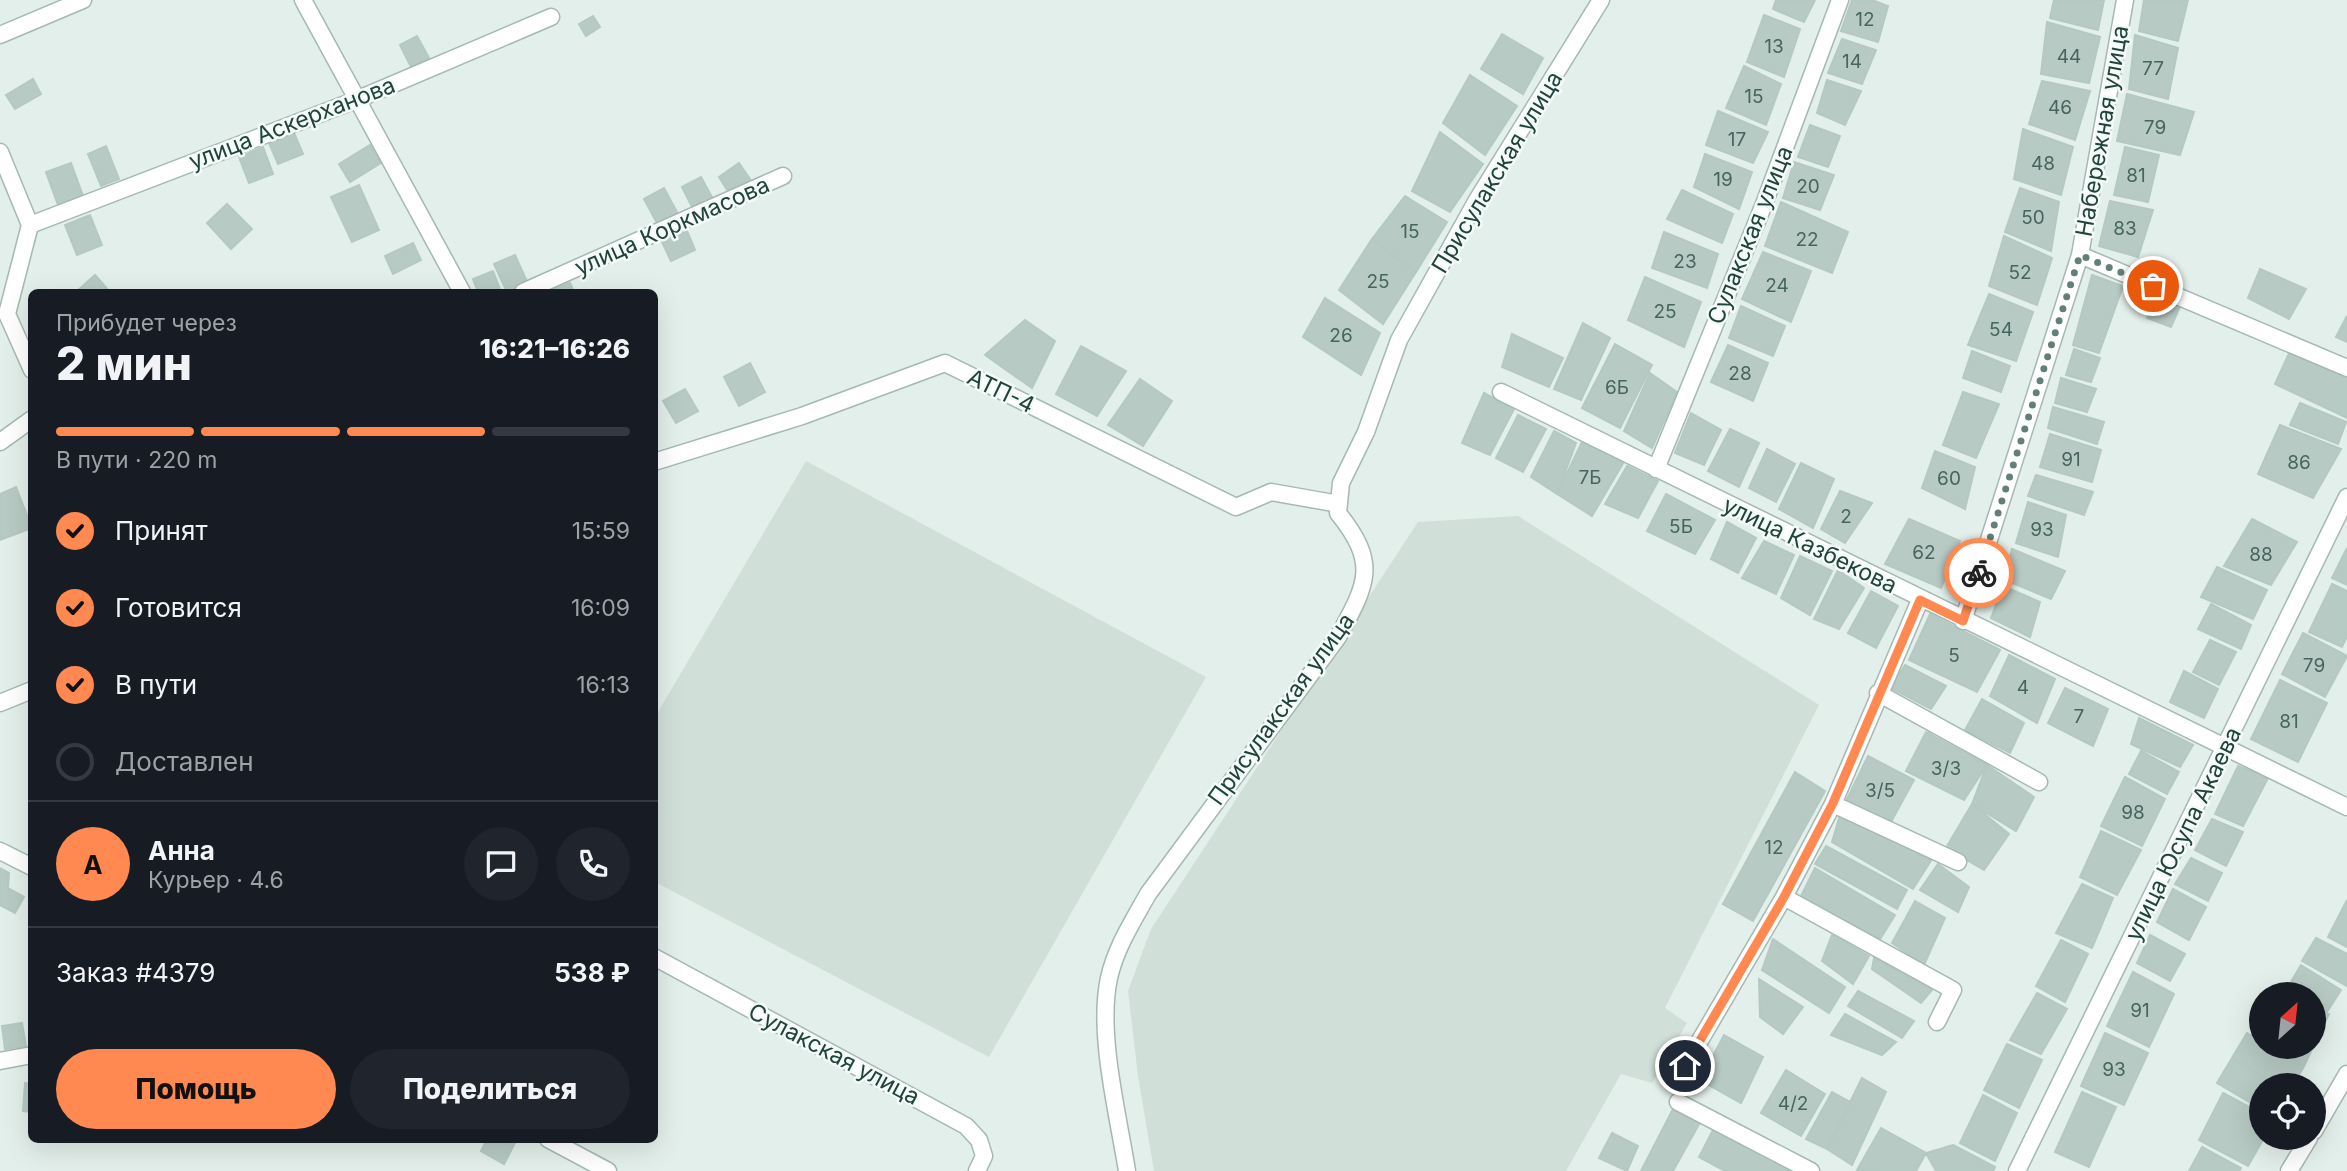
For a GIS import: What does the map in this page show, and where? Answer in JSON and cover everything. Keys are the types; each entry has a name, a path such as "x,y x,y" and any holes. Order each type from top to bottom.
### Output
{"street":[{"path":"0,35 83,0"},
{"path":"303,0 460,289"},
{"name":"Присулакская улица","path":"1126,1171 1104,1014 1110,977 1122,940 1148,894 1338,637 1359,599 1366,559 1354,534 1338,513 1341,483 1366,432 1399,340 1477,200 1601,0"},
{"name":"Сулакская улица","path":"1657,469 1764,204 1840,0"},
{"name":"Набережная улица","path":"1963,621 2080,255 2125,0"},
{"name":"улица Аскерханова","path":"30,225 356,100 551,17"},
{"path":"0,152 30,225 7,314 28,361"},
{"name":"улица Коркмасова","path":"530,289 783,176"},
{"path":"2080,255 2347,368"},
{"path":"0,271 17,275"},
{"name":"АТП-4","path":"658,461 802,416 945,363 1237,507 1271,492 1339,504"},
{"name":"улица Казбекова","path":"1501,392 1920,600 2347,807"},
{"path":"0,442 28,422"},
{"name":"улица Юсупа Акаева","path":"2017,1171 2347,497"},
{"path":"1685,1066 1784,897 1833,803 1920,600"},
{"path":"0,703 28,692"},
{"path":"1878,693 2039,782"},
{"path":"1833,803 1958,862"},
{"path":"0,851 28,865"},
{"path":"1784,897 1954,990 1937,1022"},
{"name":"Сулакская улица","path":"658,959 967,1126 979,1140 984,1156 977,1171"},
{"path":"0,1061 28,1056"},
{"path":"2326,1110 2347,1074"},
{"path":"1678,1102 1811,1171"},
{"path":"556,1143 608,1171"},
{"path":"2290,1171 2302,1150"}],"shaded area":[{"path":"806,461 1206,677 989,1057 658,884 658,712"},
{"path":"1518,516 1819,705 1665,1008 1687,1023 1652,1083 1621,1074 1566,1171 1154,1171 1138,1076 1128,991 1151,929 1418,522"}],"building":[{"path":"1776,0 1815,0 1804,22 1773,9"},
{"path":"1852,0 1872,0 1888,6 1878,42 1841,31"},
{"path":"2054,0 2104,0 2098,30 2050,18"},
{"path":"2144,0 2188,0 2178,41 2139,31"},
{"path":"1764,15 1800,29 1784,77 1747,62"},
{"path":"593,16 600,27 586,36 579,24"},
{"path":"2047,22 2100,37 2089,83 2041,74"},
{"path":"1502,34 1543,58 1523,94 1481,69"},
{"path":"2135,35 2178,48 2168,99 2129,89"},
{"path":"417,36 429,58 411,67 400,45"},
{"path":"1842,39 1876,50 1862,84 1828,73"},
{"path":"1744,66 1781,84 1766,125 1726,108"},
{"path":"1470,75 1517,106 1485,155 1443,123"},
{"path":"33,79 41,94 15,109 6,95"},
{"path":"1827,80 1861,91 1845,125 1817,113"},
{"path":"2042,81 2090,91 2075,140 2029,124"},
{"path":"2127,94 2194,112 2180,155 2117,141"},
{"path":"1718,111 1768,132 1753,163 1706,145"},
{"path":"1810,125 1840,136 1828,167 1798,157"},
{"path":"2023,129 2073,147 2061,195 2014,179"},
{"path":"1440,132 1483,164 1450,212 1412,191"},
{"path":"294,133 303,154 278,164 269,143"},
{"path":"370,145 381,163 350,182 339,164"},
{"path":"106,146 119,179 101,186 88,154"},
{"path":"263,147 273,174 249,183 239,157"},
{"path":"2125,147 2159,155 2148,202 2114,195"},
{"path":"1705,154 1752,172 1739,209 1694,187"},
{"path":"1794,162 1834,175 1820,210 1783,198"},
{"path":"71,163 83,196 58,205 46,172"},
{"path":"739,163 752,182 731,196 719,177"},
{"path":"701,177 713,199 693,209 682,187"},
{"path":"359,185 379,230 352,242 331,197"},
{"path":"664,188 678,214 658,225 644,199"},
{"path":"2020,188 2059,202 2051,251 2005,232"},
{"path":"1682,190 1733,214 1722,243 1667,219"},
{"path":"1405,196 1447,222 1416,272 1372,239"},
{"path":"2110,201 2153,210 2138,257 2099,246"},
{"path":"1781,202 1848,232 1832,273 1765,246"},
{"path":"227,204 252,229 231,249 207,223"},
{"path":"90,215 102,245 77,255 65,225"},
{"path":"687,231 695,250 671,261 662,242"},
{"path":"1664,232 1718,254 1707,288 1652,268"},
{"path":"2004,236 2052,258 2037,305 1989,286"},
{"path":"1372,239 1416,272 1383,324 1339,290"},
{"path":"413,243 421,260 393,274 385,256"},
{"path":"1763,252 1811,271 1791,322 1742,299"},
{"path":"515,255 529,286 506,289 494,264"},
{"path":"2260,269 2306,289 2289,319 2248,298"},
{"path":"493,271 500,289 477,289 473,279"},
{"path":"95,275 107,289 79,289"},
{"path":"2092,275 2123,286 2099,353 2073,345"},
{"path":"1645,277 1701,302 1684,347 1628,320"},
{"path":"570,283 573,289 554,289"},
{"path":"2154,291 2182,302 2171,327 2147,318"},
{"path":"1989,294 2033,312 2016,361 1968,345"},
{"path":"1325,298 1380,333 1361,375 1303,337"},
{"path":"1741,306 1785,326 1773,356 1729,338"},
{"path":"2347,316 2347,342 2336,337"},
{"path":"1025,320 1055,341 1032,388 985,355"},
{"path":"1583,323 1610,338 1581,400 1554,389"},
{"path":"1512,334 1563,358 1549,387 1502,367"},
{"path":"1615,344 1652,365 1620,428 1582,408"},
{"path":"1728,345 1768,363 1753,401 1711,382"},
{"path":"1081,346 1126,371 1097,416 1056,394"},
{"path":"2074,349 2100,358 2091,382 2066,375"},
{"path":"1972,351 2010,366 2001,392 1963,378"},
{"path":"2290,351 2347,376 2347,418 2275,384"},
{"path":"750,363 765,392 739,406 724,377"},
{"path":"1650,373 1677,392 1652,448 1624,431"},
{"path":"2061,378 2096,389 2087,412 2055,403"},
{"path":"1140,379 1172,401 1143,446 1108,425"},
{"path":"685,389 698,411 676,423 663,401"},
{"path":"1963,392 1999,404 1976,458 1943,445"},
{"path":"1484,393 1514,409 1490,455 1462,443"},
{"path":"2300,403 2346,422 2338,444 2290,425"},
{"path":"2053,407 2104,422 2097,444 2048,428"},
{"path":"1691,413 1721,430 1704,465 1675,453"},
{"path":"1518,415 1546,429 1523,472 1496,458"},
{"path":"2280,425 2341,449 2313,498 2258,474"},
{"path":"1730,429 1759,443 1739,487 1708,471"},
{"path":"1554,431 1576,443 1557,494 1531,477"},
{"path":"2050,434 2101,450 2092,482 2040,467"},
{"path":"1582,442 1625,460 1592,516 1557,494"},
{"path":"1767,449 1795,464 1776,502 1749,488"},
{"path":"1935,451 1975,467 1965,509 1922,488"},
{"path":"1801,463 1834,479 1813,528 1779,509"},
{"path":"1627,466 1658,481 1638,518 1605,504"},
{"path":"2036,475 2093,492 2084,515 2028,496"},
{"path":"16,487 28,518 28,530 0,540 0,494"},
{"path":"1840,491 1872,503 1845,543 1821,529"},
{"path":"1666,494 1715,520 1695,554 1647,531"},
{"path":"2028,502 2066,515 2058,557 2016,543"},
{"path":"1909,519 1960,541 1941,588 1885,564"},
{"path":"2252,519 2297,542 2271,585 2224,566"},
{"path":"1727,522 1756,538 1738,573 1711,559"},
{"path":"1764,541 1794,555 1776,594 1742,578"},
{"path":"2347,548 2347,585 2332,578"},
{"path":"2012,549 2065,571 2051,599 2005,580"},
{"path":"1800,556 1832,571 1810,615 1781,598"},
{"path":"2217,567 2267,590 2253,619 2201,597"},
{"path":"1838,570 1864,588 1839,629 1814,619"},
{"path":"2332,584 2347,591 2347,636 2342,647 2309,632"},
{"path":"2003,586 2040,602 2030,637 1991,618"},
{"path":"1871,591 1898,606 1876,648 1848,633"},
{"path":"2211,604 2251,625 2241,649 2198,629"},
{"path":"1930,614 2000,650 1977,692 1909,660"},
{"path":"2303,633 2347,656 2325,697 2282,674"},
{"path":"2210,640 2236,652 2219,685 2193,672"},
{"path":"2009,655 2055,679 2037,723 1990,696"},
{"path":"1905,665 1946,686 1931,709 1891,688"},
{"path":"2184,671 2218,689 2204,718 2170,702"},
{"path":"2280,680 2327,703 2298,762 2251,739"},
{"path":"2065,688 2108,709 2093,746 2048,723"},
{"path":"1982,699 2024,723 2010,753 1965,730"},
{"path":"2139,718 2193,745 2180,767 2131,744"},
{"path":"1926,732 1987,765 1964,800 1906,771"},
{"path":"2141,751 2179,772 2167,794 2129,774"},
{"path":"1868,756 1914,780 1891,822 1846,801"},
{"path":"1987,765 2034,797 2016,831 1972,804"},
{"path":"2238,766 2268,778 2243,826 2215,814"},
{"path":"1795,772 1825,791 1753,921 1723,904"},
{"path":"2125,777 2165,799 2142,846 2101,826"},
{"path":"1972,804 2009,834 1984,870 1946,848"},
{"path":"1841,812 1932,859 1913,889 1832,842"},
{"path":"2212,819 2243,832 2226,866 2195,850"},
{"path":"2101,831 2141,850 2117,895 2080,877"},
{"path":"1826,846 1907,890 1897,909 1815,864"},
{"path":"2191,858 2222,873 2208,901 2175,884"},
{"path":"1938,864 1969,887 1958,912 1920,890"},
{"path":"0,868 9,873 8,888 24,897 15,913 0,905"},
{"path":"1815,868 1895,915 1879,941 1800,898"},
{"path":"2082,884 2113,898 2092,948 2056,933"},
{"path":"2173,889 2206,907 2189,940 2157,922"},
{"path":"2347,900 2347,947 2328,937"},
{"path":"1915,901 1945,918 1924,965 1892,943"},
{"path":"1832,935 1869,956 1853,984 1822,961"},
{"path":"2150,935 2185,954 2170,981 2137,963"},
{"path":"2316,938 2347,954 2347,986 2302,961"},
{"path":"1773,939 1845,987 1829,1013 1762,970"},
{"path":"2061,940 2088,954 2065,1002 2036,986"},
{"path":"1874,958 1932,990 1921,1003 1872,969"},
{"path":"2301,965 2341,990 2327,1012 2326,982 2291,982"},
{"path":"2133,972 2174,994 2149,1047 2107,1026"},
{"path":"1759,979 1803,1007 1783,1034 1760,1017"},
{"path":"1858,991 1914,1021 1902,1038 1848,1006"},
{"path":"2037,993 2067,1009 2041,1054 2010,1040"},
{"path":"1845,1014 1896,1042 1882,1055 1831,1035"},
{"path":"22,1023 26,1046 5,1049 2,1026"},
{"path":"2105,1033 2148,1053 2124,1105 2081,1086"},
{"path":"2247,1033 2249,1059 2292,1059 2304,1066 2300,1073 2257,1073 2232,1058"},
{"path":"1724,1035 1763,1057 1741,1103 1700,1080"},
{"path":"2007,1044 2042,1060 2019,1108 1984,1090"},
{"path":"2232,1058 2257,1073 2249,1073 2249,1102 2217,1083"},
{"path":"2294,1059 2308,1059 2304,1066"},
{"path":"1786,1070 1825,1094 1801,1136 1761,1113"},
{"path":"1862,1078 1886,1092 1852,1165 1827,1149"},
{"path":"25,1083 28,1083 28,1112 23,1111"},
{"path":"1832,1092 1850,1102 1827,1149 1806,1139"},
{"path":"2082,1092 2116,1107 2089,1167 2055,1152"},
{"path":"2223,1093 2249,1107 2249,1150 2257,1150 2248,1166 2199,1140"},
{"path":"1983,1095 2017,1113 1995,1161 1960,1143"},
{"path":"1675,1105 1702,1119 1673,1171 1641,1171"},
{"path":"1715,1126 1792,1165 1788,1171 1725,1171 1699,1157"},
{"path":"1881,1128 1926,1153 1916,1171 1857,1170"},
{"path":"1612,1133 1638,1146 1627,1171 1599,1158"},
{"path":"485,1143 515,1143 504,1164 481,1151"},
{"path":"1953,1145 1995,1167 1993,1171 1936,1171 1926,1153"},
{"path":"2202,1147 2241,1168 2239,1171 2189,1171"}],"way so far":[{"path":"1979,573 2080,255 2153,286"}],"route":[{"path":"1685,1066 1784,897 1807,848 1833,803 1920,600 1963,621 1979,573"}]}
